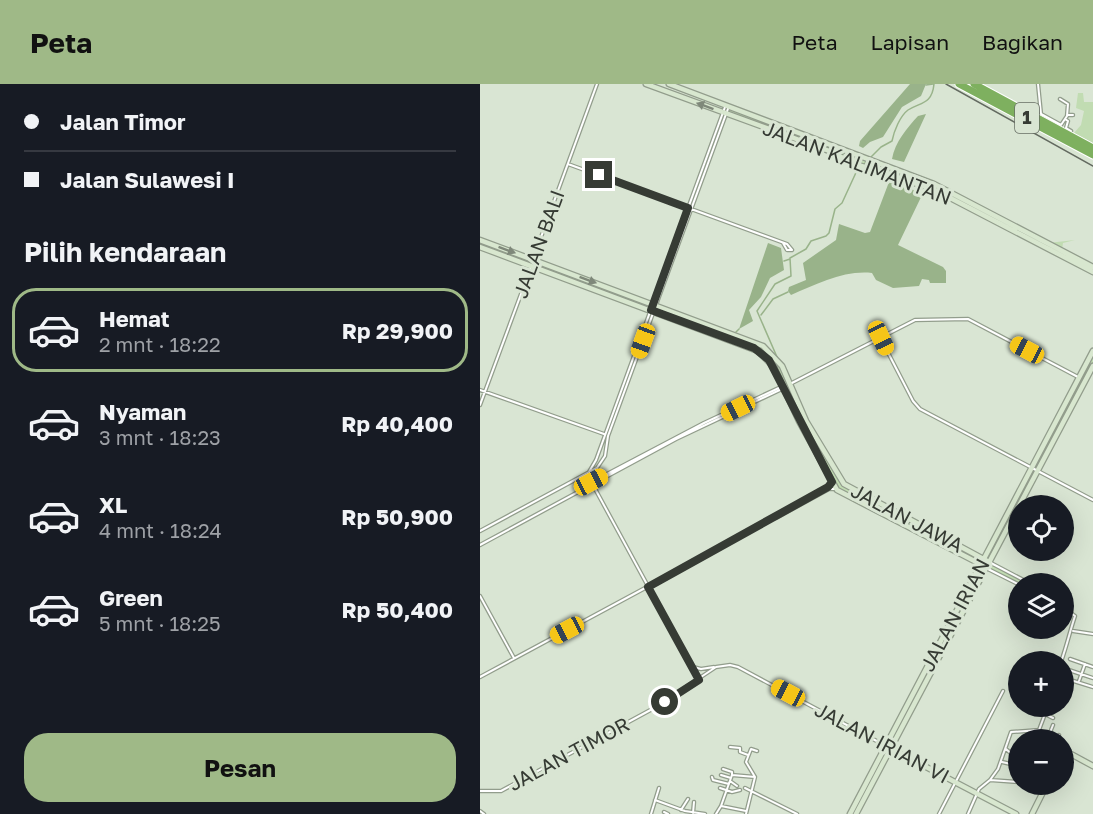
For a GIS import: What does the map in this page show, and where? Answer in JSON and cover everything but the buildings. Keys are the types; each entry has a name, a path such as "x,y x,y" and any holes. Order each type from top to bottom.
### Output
{"highway":[{"name":"1","path":"959,84 1093,151"},
{"name":"1","path":"970,84 1093,151"}],"street":[{"name":"JALAN BALI","path":"480,405 597,84"},
{"name":"JALAN KALIMANTAN","path":"646,84 832,152 856,164 865,165 933,189 1093,267"},
{"name":"JALAN KALIMANTAN","path":"669,84 913,175 1093,272"},
{"path":"1038,84 1041,114 1061,125 1072,110"},
{"path":"1060,99 1068,104 1070,115"},
{"path":"586,475 593,466 607,435 727,105"},
{"path":"1065,119 1068,121 1066,128 1071,130"},
{"path":"856,154 859,159 856,164"},
{"path":"871,159 872,168"},
{"path":"568,164 783,243"},
{"path":"910,181 913,175"},
{"name":"JALAN JAWA","path":"480,240 532,263 757,342 776,358 806,421 844,484 1011,573"},
{"name":"JALAN JAWA","path":"480,248 532,263"},
{"name":"JALAN JAWA","path":"653,307 754,348 772,363 799,421 837,490 1008,579"},
{"path":"790,384 918,319 968,320 1093,385"},
{"path":"734,341 736,334"},
{"path":"881,338 917,407 1093,500"},
{"path":"754,348 757,342"},
{"name":"JALAN IRIAN","path":"856,814 1093,351"},
{"name":"JALAN IRIAN","path":"987,560 1038,471 1093,366"},
{"path":"480,545 675,438 784,387"},
{"path":"480,390 607,435"},
{"path":"480,531 586,475 601,464 605,456 607,435"},
{"path":"598,454 605,456"},
{"path":"586,475 699,680"},
{"path":"823,491 832,482"},
{"path":"480,677 823,491 830,488 837,490"},
{"path":"924,534 927,529"},
{"path":"480,596 514,658"},
{"path":"1074,631 1093,634"},
{"path":"1074,660 1093,667"},
{"path":"1079,682 1085,664"},
{"path":"691,665 701,669 716,667"},
{"name":"JALAN TIMOR","path":"480,791 501,791 656,707 716,667 733,665 748,673"},
{"path":"1074,672 1093,678"},
{"name":"JALAN IRIAN VI","path":"748,673 1016,814"},
{"path":"1074,681 1093,687"},
{"path":"939,814 1004,691"},
{"path":"1052,729 1053,725"},
{"path":"968,814 976,793 990,780 1002,762 1008,742"},
{"path":"730,747 740,748 741,752 748,755"},
{"name":"JALAN IRIAN","path":"850,814 889,747"},
{"path":"721,806 746,812 755,777 746,765 751,749 757,751"},
{"path":"1074,756 1093,766"},
{"path":"1002,762 1008,763"},
{"path":"716,814 721,806 732,772 723,769"},
{"path":"722,775 736,785 732,788"},
{"path":"712,777 713,780 730,780 755,777"},
{"path":"990,780 1008,781"},
{"path":"651,814 659,788"},
{"path":"720,788 740,790"},
{"path":"745,788 797,814"},
{"path":"1032,814 1042,795"},
{"path":"681,810 688,799"},
{"path":"655,800 691,813 702,814"},
{"path":"691,813 694,802"},
{"path":"664,812 668,814"}],"shaded area":[{"path":"910,84 926,84 921,96 902,107 883,137 870,142 863,148 859,146 860,141"},
{"path":"1078,93 1083,93 1084,102 1093,102 1093,143 1074,133 1081,125 1084,111 1076,108"},
{"path":"729,106 913,175 1048,243 1075,240 1063,243 1062,250 1093,267 1093,272 933,189 852,163 726,113"},
{"path":"926,114 904,162 892,159 906,130 918,116"},
{"path":"889,182 923,193 898,245 943,267 946,271 946,283 930,283 929,280 922,279 919,286 893,288 876,280 872,273 862,273 831,279 791,295 788,291 789,287 806,280 803,263 836,240 839,224 865,233 870,232"},
{"path":"480,240 653,303 651,310 480,247"},
{"path":"768,243 781,248 784,270 770,278 761,297 749,310 753,321 739,329"},
{"path":"656,305 757,342 776,358 815,436 808,439 777,372 763,354 654,311"},
{"path":"1093,351 1093,366 1024,495 1018,495"},
{"path":"816,438 841,482 984,559 1008,513 1008,525 989,561 1012,573 1008,573 1008,579 986,568 939,658 934,655 981,565 840,492 810,441"}],"waterway":[{"path":"926,85 933,84"},
{"path":"864,164 881,147 892,141 902,116 908,110 925,102 931,96 934,84"},
{"path":"777,357 757,311 775,284 791,276 790,258 806,249 811,241 829,233 835,209 842,203 859,166"},
{"path":"480,244 640,302"},
{"path":"784,261 790,259"},
{"path":"761,315 773,299 788,292"},
{"path":"736,332 739,329"},
{"path":"784,376 811,436"}],"railway":[{"path":"946,84 1093,166"}],"route":[{"path":"599,175 688,208 651,310 754,348 769,360 832,482 828,487 648,587 699,680 665,702"}]}
